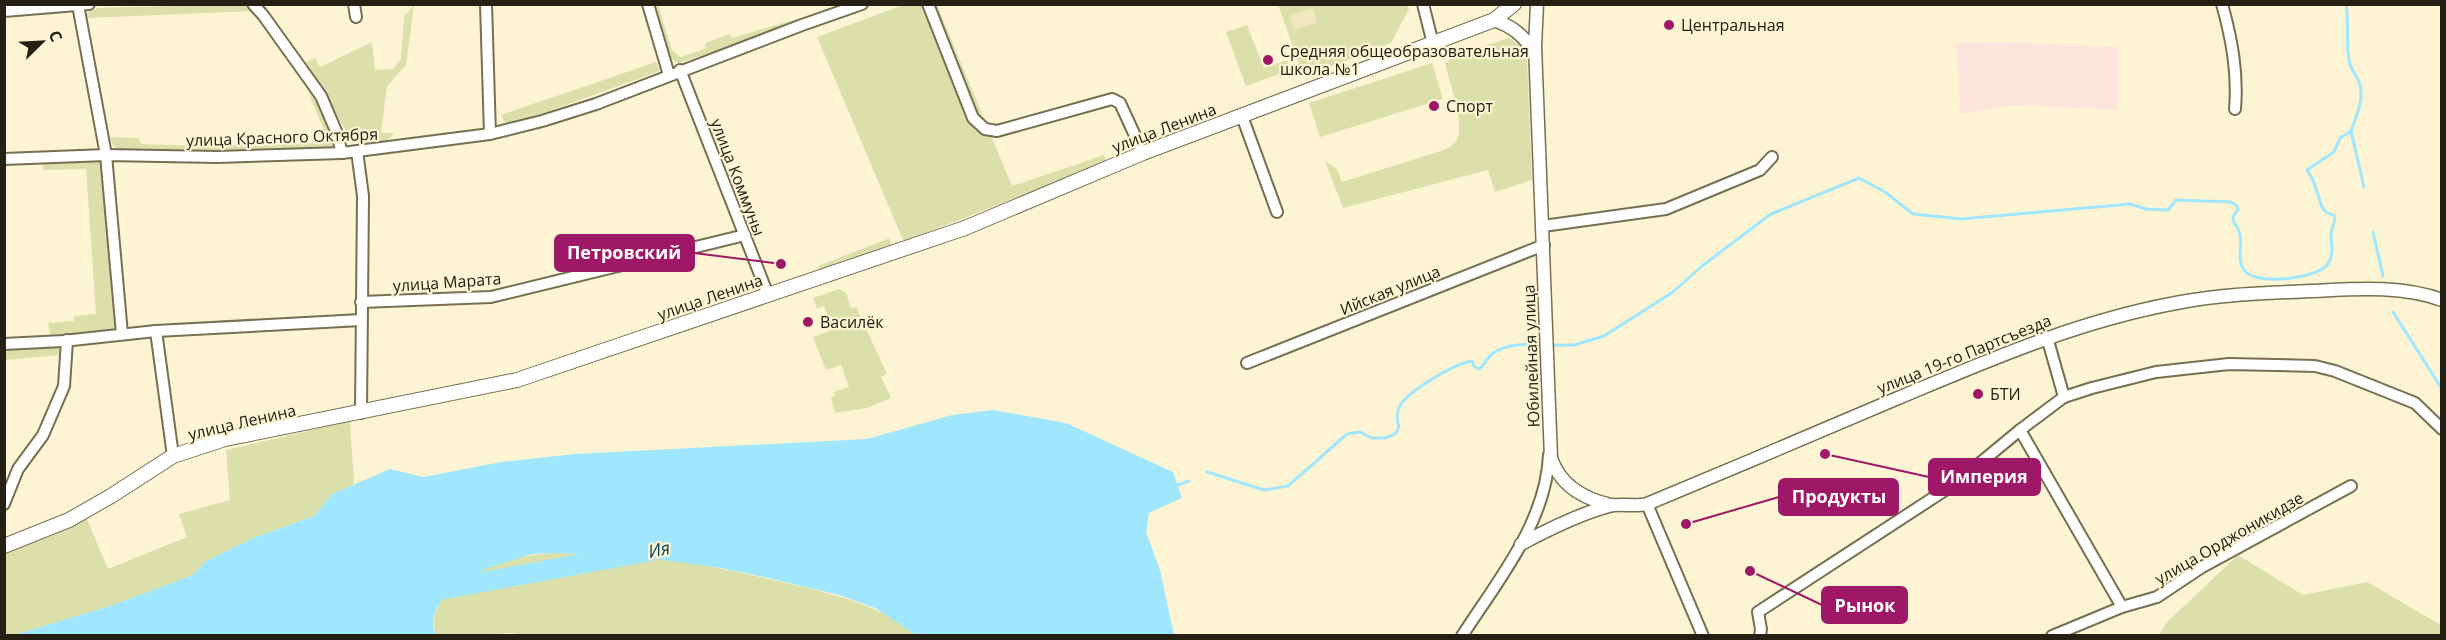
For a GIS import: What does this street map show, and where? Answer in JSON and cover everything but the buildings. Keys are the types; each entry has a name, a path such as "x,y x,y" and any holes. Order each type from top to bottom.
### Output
{"main road":[{"name":"улица Ленина","path":"4,546 69,520 173,456 225,439 517,380 964,228 1143,153 1494,20 1512,6"}],"street":[{"path":"4,11 89,4"},
{"path":"253,4 321,96 328,109 342,153"},
{"path":"354,4 356,17"},
{"path":"486,4 490,134"},
{"path":"648,4 669,75"},
{"name":"улица Красного Октября","path":"4,159 106,154 217,157 342,153 490,134 596,104 829,10 862,4"},
{"path":"928,4 974,118 985,129 997,131 1112,99 1120,103 1143,153"},
{"name":"Юбилейная улица","path":"1462,636 1521,544 1543,494 1548,472 1550,448 1547,310 1535,52 1537,4"},
{"path":"2222,4 2233,43 2235,110"},
{"path":"78,5 106,154 122,334"},
{"path":"1425,5 1428,25 1426,46"},
{"path":"1494,20 1511,26 1521,34 1535,52"},
{"name":"улица Коммуны","path":"680,70 768,295"},
{"path":"1242,116 1277,212"},
{"path":"357,151 363,196 361,413"},
{"path":"1543,225 1666,209 1760,170 1772,157"},
{"name":"улица Марата","path":"361,302 491,297 745,235"},
{"name":"Ийская улица","path":"1247,363 1544,245"},
{"name":"улица 19-го Партсъезда","path":"1521,544 1550,528 1611,505 1634,507 1647,504 2009,351 2047,337 2148,309 2223,295 2385,290 2422,293 2442,300"},
{"path":"4,344 156,331 361,320"},
{"path":"156,331 173,456"},
{"path":"2047,337 2064,397"},
{"path":"4,504 18,468 43,435 64,386 67,340"},
{"path":"1760,636 1758,612 1956,483 2064,397 2156,372 2229,364 2297,364 2335,371 2415,403 2442,429"},
{"path":"2020,430 2122,607"},
{"path":"1550,448 1554,466 1563,480 1584,495 1611,505"},
{"name":"улица Орджоникидзе","path":"2052,636 2122,607 2157,597 2202,567 2351,486"},
{"path":"1647,504 1703,636"}],"shaded area":[{"path":"2003,42 2117,47 2117,110 2014,105 1961,114 1956,43"}],"green space":[{"path":"248,4 254,11 86,18 87,13 97,8"},
{"path":"1408,4 1409,9 1391,43 1304,77 1278,5"},
{"path":"414,5 406,65 387,86 381,133 394,133 383,146 365,146 351,139 305,63 315,58 320,67 372,42 375,70 393,69 401,59 404,17"},
{"path":"655,5 658,5 672,50 681,57 706,48 705,43 730,34 732,38 820,12 822,15 679,63 669,55"},
{"path":"903,5 937,5 1012,186 1104,155 1107,162 903,240 817,37"},
{"path":"1247,25 1264,68 1287,60 1290,70 1246,86 1226,32"},
{"path":"1510,38 1523,48 1527,57 1532,180 1495,192 1488,170 1343,208 1325,161 1337,169 1342,182 1444,150 1457,139 1459,129 1457,110 1445,63 1449,61 1448,57"},
{"path":"656,62 660,71 510,125 504,122 501,115"},
{"path":"1432,63 1443,99 1320,137 1309,103"},
{"path":"306,86 319,106 331,134 334,142 330,149 259,153 121,152 112,144 110,137 139,138 141,144 201,146 329,143"},
{"path":"100,161 103,164 117,330 51,337 48,323 74,321 74,316 96,314 86,169 43,170 43,164"},
{"path":"890,238 892,246 819,270 818,266"},
{"path":"839,289 846,293 851,308 856,307 887,374 881,377 891,398 867,408 835,413 831,397 835,396 834,392 849,387 841,365 826,370 813,337 835,329 831,316 828,317 824,306 817,309 813,298"},
{"path":"59,348 60,355 5,360 5,350"},
{"path":"350,421 354,484 332,494 314,516 256,537 206,561 193,575 113,605 5,636 5,552 56,534 87,519 108,569 187,537 179,514 230,500 226,450"},
{"path":"556,553 673,560 824,592 857,602 888,616 916,635 518,636 514,633 437,636 433,624 437,609 449,592 461,582 475,573 507,561"},
{"path":"2238,555 2303,595 2367,582 2441,625 2441,635 2159,635 2166,623"}],"sand":[{"path":"1313,8 1317,23 1294,30 1289,15"}],"water":[{"path":"993,410 1066,423 1173,472 1182,498 1149,513 1146,532 1160,570 1174,635 916,635 875,608 839,595 764,577 721,568 634,556 556,553 532,554 488,568 466,578 446,593 437,608 433,618 433,628 437,635 14,635 113,605 193,575 206,561 256,537 314,516 332,494 390,469 423,477 501,462 575,454 867,439 952,415"}],"waterway":[{"path":"1551,345 1574,345 1604,336 1673,292 1702,266 1771,214 1859,178 1885,192 1913,214 1961,219 2130,204 2146,209 2168,210 2176,200 2231,202 2237,206 2238,210 2233,219 2241,238 2240,261 2244,270 2250,275 2260,278 2286,279 2321,270 2331,257 2331,234 2335,216 2326,212 2322,207 2313,180 2307,170 2334,152 2340,138 2351,131 2361,97 2359,82 2349,60 2346,4"},
{"path":"2351,131 2364,187"},
{"path":"2373,232 2383,276"},
{"path":"2393,312 2442,389"},
{"path":"1207,472 1264,490 1288,486 1347,434 1360,432 1372,438 1385,438 1395,434 1399,427 1398,411 1403,401 1443,373 1472,361 1479,369 1492,354 1510,346 1544,345"},
{"path":"1178,485 1189,481"},
{"name":"Ия","path":"429,592 651,551"}],"place":[{"name":"Центральная","path":"1669,25"},
{"name":"Средняя общеобразовательная школа №1","path":"1268,60"},
{"name":"Спорт","path":"1434,106"},
{"name":"Петровский","path":"781,264"},
{"name":"Василёк","path":"808,322"},
{"name":"БТИ","path":"1978,394"},
{"name":"Империя","path":"1825,454"},
{"name":"Продукты","path":"1686,524"},
{"name":"Рынок","path":"1750,571"}]}
